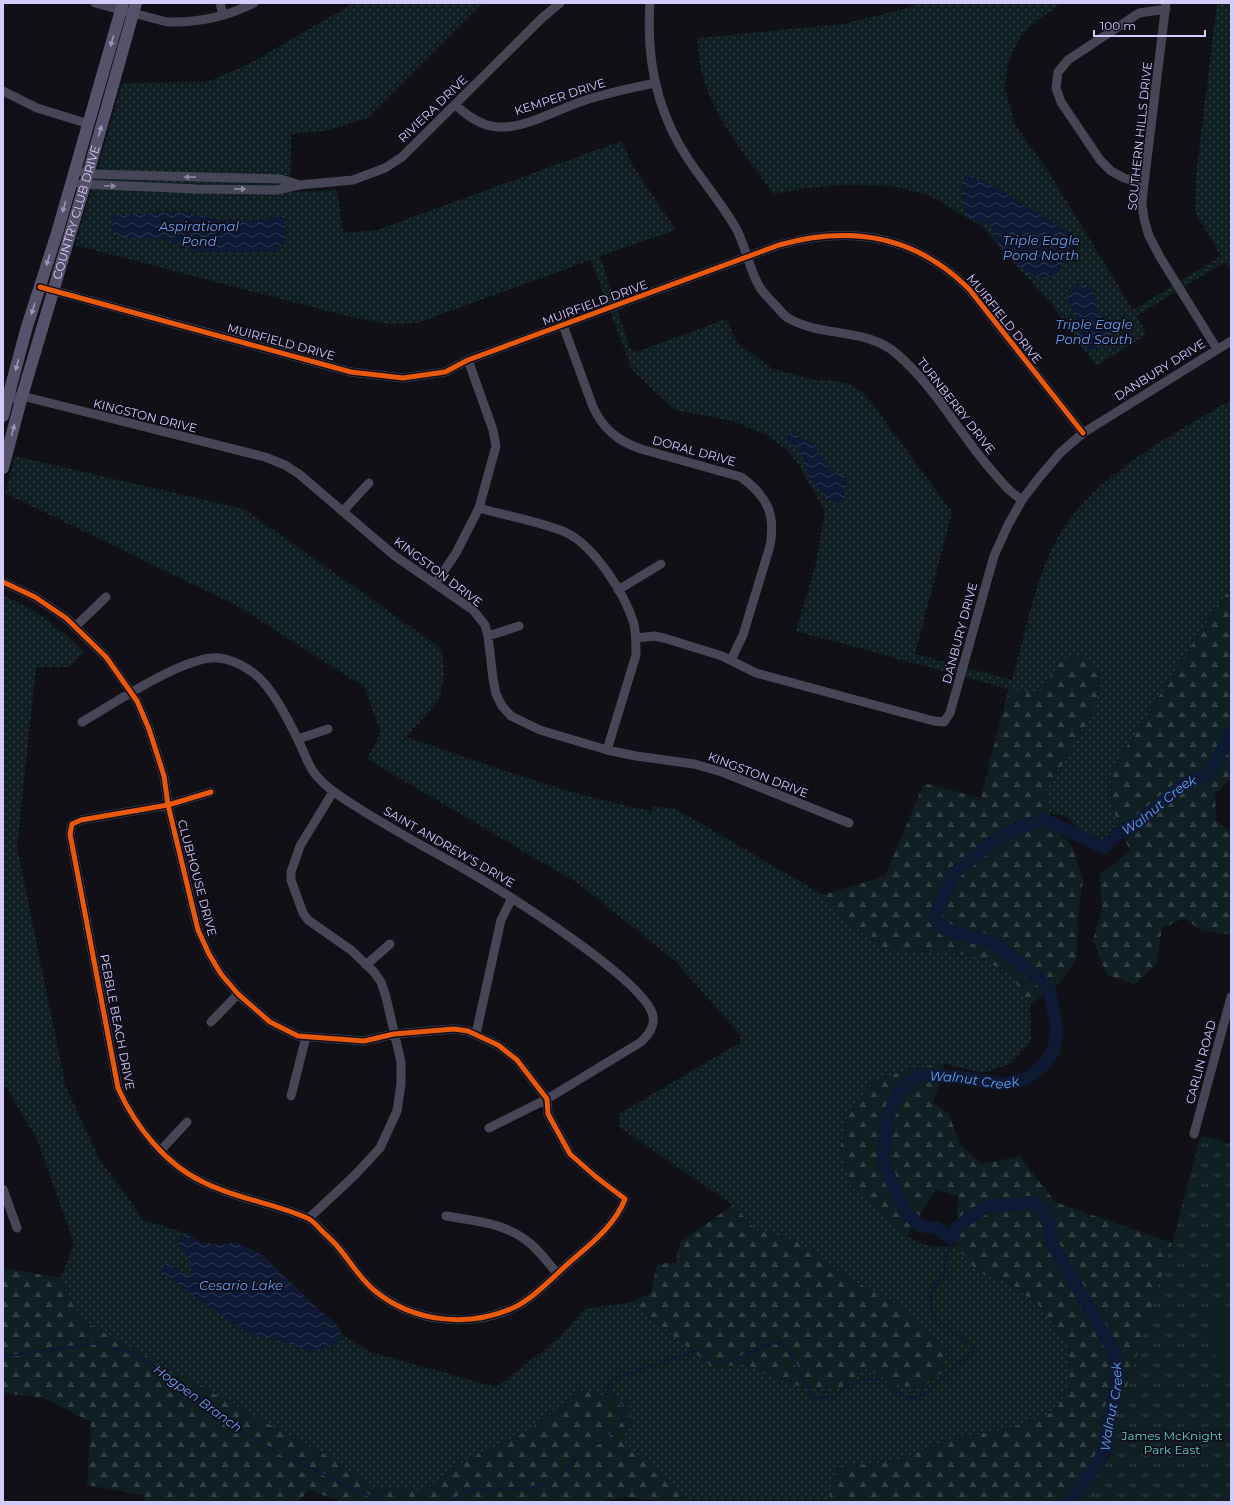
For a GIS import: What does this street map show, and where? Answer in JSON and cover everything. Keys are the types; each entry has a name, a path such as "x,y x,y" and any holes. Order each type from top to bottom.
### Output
{"main road":[{"name":"COUNTRY CLUB DRIVE","path":"3,416 26,330 89,124 122,7"},
{"name":"COUNTRY CLUB DRIVE","path":"3,468 22,396 87,179 135,8"}],"street":[{"path":"95,3 135,8 167,22 197,21 223,15 254,3"},
{"path":"220,3 223,15"},
{"name":"RIVIERA DRIVE","path":"73,176 87,179 277,190 298,185 353,180 385,168 402,157 542,18 560,3"},
{"name":"TURNBERRY DRIVE","path":"650,3 648,31 655,82 677,142 728,215 738,232 759,286 786,317 804,326 871,338 896,353 922,379 965,439 1007,490 1022,500"},
{"path":"1144,184 1124,178 1111,171 1100,160 1061,102 1056,88 1058,72 1068,60 1139,13 1166,6"},
{"name":"SOUTHERN HILLS DRIVE","path":"1166,6 1142,203 1144,219 1149,236 1160,256 1217,349"},
{"name":"KEMPER DRIVE","path":"456,105 468,117 479,123 506,128 528,122 584,101 655,82"},
{"path":"3,91 37,108 89,124"},
{"name":"MUIRFIELD DRIVE","path":"40,288 351,372 403,378 445,372 468,360 807,238 839,235 887,239 927,256 948,270 970,289 1083,433"},
{"name":"DORAL DRIVE","path":"564,325 596,412 611,434 628,445 741,477 754,486 770,511 773,532 770,546 743,635 731,660"},
{"name":"DANBURY DRIVE","path":"636,638 654,636 664,638 731,660 762,674 934,721 944,722 950,713 994,556 1008,525 1022,500 1060,453 1083,433 1231,340"},
{"path":"435,584 456,553 479,508 496,446 493,430 468,360"},
{"name":"KINGSTON DRIVE","path":"8,399 22,396 265,458 285,465 299,474 379,543 473,610 485,625 488,636 496,694 502,706 511,716 540,730 607,750 636,756 694,764 722,772 849,823"},
{"path":"343,512 369,483"},
{"path":"479,508 566,533 588,548 618,590 629,612 636,638 632,670 607,750"},
{"path":"618,590 661,564"},
{"name":"CLUBHOUSE DRIVE","path":"3,582 50,606 75,627 106,657 137,701 154,742 164,776 168,805 198,930 209,954 221,974 238,994 270,1022 298,1036 364,1041 394,1034 454,1029 476,1034 498,1045 517,1060 548,1099"},
{"path":"75,627 106,597"},
{"path":"488,636 519,626"},
{"name":"SAINT ANDREW'S DRIVE","path":"82,722 177,668 197,661 219,658 244,666 265,684 298,739 315,774 333,792 387,826 494,886 512,898 592,953 650,1007 654,1022 650,1032 641,1042 548,1099 488,1128"},
{"path":"298,739 328,729"},
{"path":"168,805 212,792"},
{"path":"309,1218 354,1176 384,1142 397,1111 401,1084 401,1062 386,997 381,982 374,972 350,950 308,920 303,913 291,880 291,872 300,846 333,792"},
{"name":"PEBBLE BEACH DRIVE","path":"168,805 81,820 72,824 70,834 118,1088 126,1107 138,1125 183,1171 204,1183 309,1218 338,1247 350,1264 375,1292 402,1308 424,1316 468,1320 488,1316 514,1307 557,1273 590,1244 620,1213 625,1199 596,1177 570,1154 548,1114 548,1099"},
{"path":"476,1034 501,920 512,898"},
{"path":"366,964 390,944"},
{"path":"211,1022 238,994"},
{"name":"CARLIN ROAD","path":"1194,1134 1231,997"},
{"path":"291,1096 306,1037"},
{"path":"161,1150 187,1122"},
{"path":"3,1189 17,1228"},
{"path":"446,1216 494,1224 507,1228 532,1245 557,1273"}],"green space":[{"path":"354,3 482,3 367,118 326,131 291,134 290,192 337,190 343,233 377,230 621,141 633,166 676,230 600,256 630,349 636,352 726,319 738,344 773,369 815,380 829,380 849,384 861,391 869,399 952,512 915,654 1012,680 1033,601 1043,570 1049,555 1064,528 1082,505 1103,484 1127,464 1231,400 1231,589 1218,604 1111,771 1110,802 1121,829 1105,840 1087,837 1066,816 1026,808 989,764 1009,689 796,631 816,563 825,511 799,465 786,449 766,435 733,421 675,410 632,370 591,260 417,323 391,324 350,317 75,245 122,83 207,82 247,65"},
{"path":"917,3 1061,3 1028,28 1018,41 1007,65 1005,89 1015,124 1048,171 1133,310 1221,256 1195,212 1196,176 1217,3 1231,3 1231,272 1225,262 1136,316 1147,334 1096,366 1052,305 981,226 930,196 894,186 841,185 806,188 774,194 735,141 712,102 704,81 699,60 698,38 843,24 908,8"},
{"path":"15,456 244,509 435,644 442,651 444,674 440,699 406,737 527,778 589,796 651,811 652,806 676,809 823,895 852,925 887,949 976,955 1011,975 1030,1005 1031,1040 1012,1063 984,1073 944,1064 908,1069 907,1236 928,1246 956,1247 979,1273 1005,1281 1038,1304 1067,1344 1070,1388 1051,1413 1006,1429 951,1439 896,1461 837,1467 828,1502 690,1502 622,1440 631,1422 581,1390 529,1430 463,1462 423,1491 372,1487 334,1460 79,1319 61,1278 74,1243 36,1137 3,1083 3,596 26,606 66,635 84,652 69,667 36,667 17,847 66,1087 100,1160 144,1220 188,1234 200,1242 221,1245 234,1243 262,1255 321,1312 337,1324 341,1334 370,1352 496,1387 558,1339 585,1309 631,1302 715,1369 743,1363 772,1377 802,1387 839,1388 867,1369 896,1385 947,1347 922,1330 894,1302 850,1279 797,1241 756,1230 733,1205 619,1127 619,1114 739,1043 741,1036 676,962 579,884 367,759 381,733 364,687 237,606 5,493"},
{"path":"1231,589 1231,778 1215,795 1216,821 1231,831 1231,934 1201,931 1185,918 1162,928 1156,964 1135,984 1107,975 1093,941 1102,907 1100,874 1130,851 1110,802 1111,771 1218,604"},
{"path":"1084,656 1101,672 1097,705 1046,791 1051,825 1072,846 1083,880 1078,918 1076,960 1060,982 1030,1005 1011,975 976,955 887,949 852,925 823,895 885,876 924,783 981,798 1009,689 1040,693 1062,659"},
{"path":"944,1064 933,1103 949,1114 960,1145 982,1164 1020,1156 1055,1202 1172,1243 1091,1502 828,1502 837,1467 896,1461 951,1439 1006,1429 1051,1413 1070,1388 1067,1344 1038,1304 1005,1281 979,1273 956,1247 958,1196 936,1190 907,1236 851,1187 840,1149 848,1111 874,1081 908,1069"},
{"name":"James McKnight Park East","path":"1201,1135 1231,1144 1231,1502 1091,1502 1172,1243"},
{"path":"733,1205 756,1230 797,1241 850,1279 894,1302 922,1330 947,1347 942,1372 922,1388 896,1385 867,1369 839,1388 802,1387 772,1377 743,1363 715,1369 631,1302 651,1293 657,1264 676,1262 680,1242"},
{"path":"1231,1248 1231,1276 1220,1273"},
{"path":"3,1268 61,1278 79,1319 334,1460 372,1487 423,1491 463,1462 529,1430 581,1390 629,1402 631,1422 622,1440 690,1502 666,1502 624,1497 600,1502 342,1502 309,1490 298,1502 145,1502 143,1495 87,1485 91,1422 44,1398 3,1393"},
{"path":"1212,1305 1231,1310 1231,1381 1223,1372 1218,1363 1212,1346"}],"water":[{"name":"Triple Eagle Pond North","path":"966,174 990,184 1067,230 1079,242 1055,276 1039,278 1026,273 995,241 992,226 973,220 965,213 961,186"},
{"name":"Aspirational Pond","path":"186,212 222,221 248,221 285,216 286,241 275,251 214,253 189,250 166,239 120,237 112,231 112,215"},
{"name":"Triple Eagle Pond South","path":"1076,284 1090,288 1097,299 1098,314 1112,323 1112,339 1098,349 1087,350 1078,339 1078,322 1067,298"},
{"path":"791,432 813,443 831,471 847,477 845,499 838,504 829,500 808,476 800,451 785,439"},
{"name":"Cesario Lake","path":"188,1234 200,1242 221,1245 234,1243 262,1255 321,1312 337,1324 341,1334 337,1342 331,1346 310,1351 275,1339 246,1333 159,1271 167,1263 191,1277 190,1259 182,1251 177,1241 181,1236"}],"waterway":[{"name":"Walnut Creek","path":"1070,1502 1104,1454 1108,1425 1117,1384 1115,1353 1051,1242 1051,1230 1048,1220 1034,1202 987,1206 958,1226 951,1238 937,1228 921,1226 905,1212 883,1162 887,1119 901,1088 920,1075 959,1077 1003,1084 1026,1079 1042,1066 1053,1052 1057,1031 1050,991 1041,980 994,943 944,929 934,918 954,873 993,842 1019,827 1044,819 1104,848 1119,833 1138,822 1185,783 1209,774 1231,733"},
{"name":"Hogpen Branch","path":"452,1502 463,1493 478,1488 490,1491 506,1488 525,1489 548,1482 565,1471 584,1449 602,1442 615,1430 622,1420 622,1406 607,1389 615,1378 701,1349 712,1362 728,1362 765,1346 780,1342 792,1356 813,1399 834,1396 850,1385 865,1379 878,1379 900,1394 914,1399 931,1390 975,1348 933,1316 931,1303 933,1288 945,1273 945,1260 951,1238"},
{"name":"Hogpen Branch","path":"3,1357 98,1343 136,1355 176,1379 223,1420 282,1455 382,1502"}],"cycle path":[{"path":"40,287 351,372 403,378 445,372 468,360 779,245 806,239 831,236 857,236 881,239 904,246 927,257 948,271 969,289 1083,433"},
{"path":"3,582 35,597 66,618 106,657 137,701 149,729 164,776 168,805 198,930 209,954 221,974 238,994 270,1022 298,1036 364,1041 394,1034 454,1029 468,1031 498,1045 517,1060 547,1099 548,1114 570,1154 596,1177 625,1199 609,1226 543,1287 521,1304 496,1314 460,1320 441,1319 406,1310 375,1291 336,1245 311,1220 281,1208 229,1193 203,1182 189,1174 164,1154 142,1130 133,1116 118,1088 70,834 72,824 81,820 168,805 211,792"}]}
